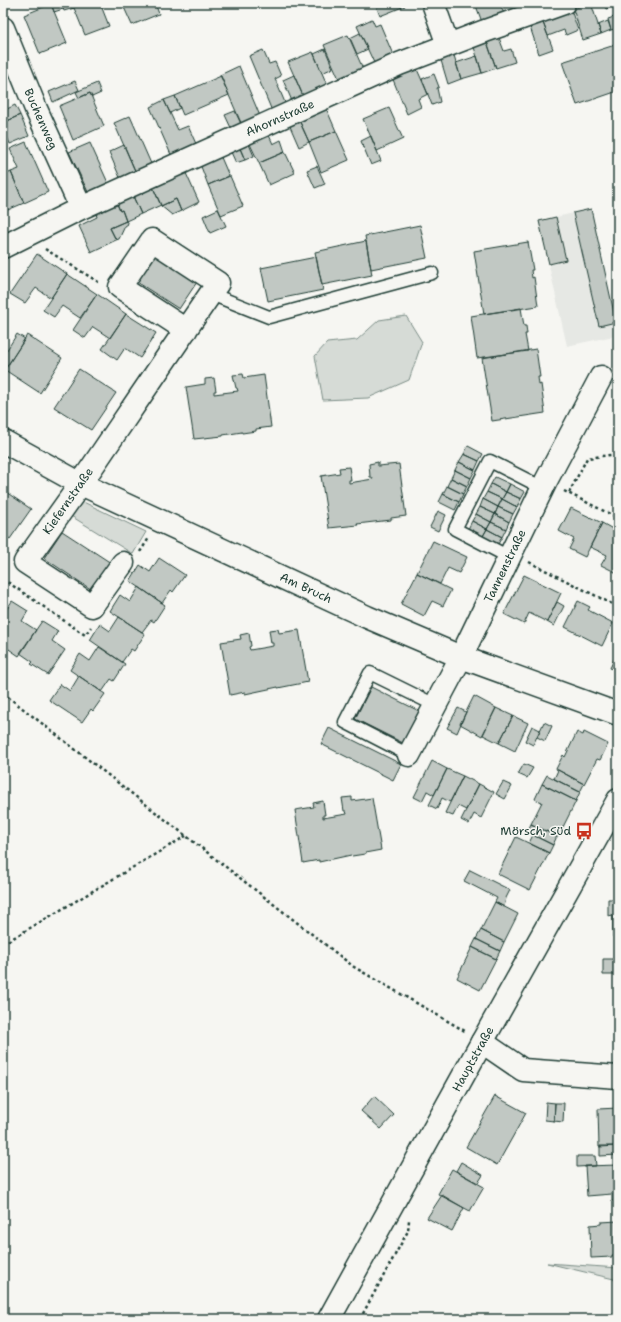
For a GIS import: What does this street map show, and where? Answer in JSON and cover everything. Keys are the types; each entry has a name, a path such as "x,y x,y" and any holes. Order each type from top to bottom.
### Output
{"street":[{"path":"433,3 448,45"},
{"name":"Ahornstraße","path":"3,247 81,208 399,64 564,3"},
{"name":"Buchenweg","path":"3,28 36,109 81,208"},
{"name":"Kiefernstraße","path":"120,287 152,240 218,283 81,484 25,562 92,606 130,559"},
{"path":"120,287 186,330"},
{"name":"Tannenstraße","path":"409,755 461,657 544,484 601,377"},
{"name":"Am Bruch","path":"3,441 81,484 367,617 461,657 618,714"},
{"name":"Hauptstraße","path":"329,1319 618,800"},
{"path":"482,1042 523,1070 618,1077"}],"lane":[{"path":"210,294 269,317 432,273"},
{"path":"510,555 455,529 490,461 544,484"},
{"path":"409,755 345,722 370,673 435,705"}],"path":[{"path":"24,236 110,289 120,287"},
{"path":"569,493 587,458 618,454"},
{"path":"544,484 569,493 618,518"},
{"path":"130,559 160,520"},
{"path":"510,555 618,607"},
{"path":"3,693 354,967 482,1042"},
{"path":"3,944 186,836"},
{"path":"360,1319 408,1231"}],"shaded area":[{"path":"591,209 618,335 567,346 539,221"},
{"path":"406,316 422,342 409,380 368,398 323,400 315,356 327,343 357,340 379,320"},
{"path":"75,498 146,532 133,554 66,513"},
{"path":"547,1263 618,1268 618,1280"}],"building":[{"path":"51,3 61,3 63,9 54,12"},
{"path":"61,3 72,3 74,8 64,11"},
{"path":"72,3 100,3 109,26 85,35"},
{"path":"122,3 155,3 159,14 132,25"},
{"path":"375,3 404,3 405,6 380,16"},
{"path":"475,3 500,3 504,14 482,22"},
{"path":"591,3 601,34 583,40 573,9"},
{"path":"604,3 618,3 618,19 614,6 606,9"},
{"path":"51,4 67,43 40,54 24,15"},
{"path":"571,10 578,30 566,35 564,30 548,36 542,20"},
{"path":"617,16 618,28 611,30 608,19"},
{"path":"372,19 375,26 380,24 394,57 375,65 357,26"},
{"path":"542,20 553,49 539,54 529,24"},
{"path":"608,21 611,30 601,34 598,25"},
{"path":"360,33 368,49 357,54 350,38"},
{"path":"348,35 364,71 340,81 324,45"},
{"path":"498,35 504,51 511,49 515,62 496,68 486,39"},
{"path":"486,39 496,68 482,73 473,44"},
{"path":"618,44 618,91 577,105 562,62"},
{"path":"325,49 333,68 322,73 314,54"},
{"path":"263,50 269,64 275,62 281,76 275,79 286,105 272,111 249,56"},
{"path":"313,52 328,87 304,98 288,62"},
{"path":"453,52 461,79 448,84 440,57"},
{"path":"477,56 482,73 461,79 456,63"},
{"path":"239,66 260,116 242,125 220,75"},
{"path":"416,67 428,94 418,99 421,107 407,114 392,77"},
{"path":"434,74 439,87 437,88 440,102 432,105 422,79"},
{"path":"294,75 303,96 292,101 283,80"},
{"path":"221,76 229,95 183,115 175,96"},
{"path":"75,81 79,90 53,102 49,92"},
{"path":"97,83 101,93 92,97 90,93 79,98 76,92"},
{"path":"90,93 104,126 73,140 59,106"},
{"path":"175,96 180,108 170,113 164,100"},
{"path":"164,100 178,130 188,126 197,146 172,157 150,107"},
{"path":"15,105 20,115 3,123 3,111"},
{"path":"326,108 336,131 309,142 299,120"},
{"path":"389,108 403,139 377,151 363,119"},
{"path":"235,111 242,126 232,130 225,115"},
{"path":"20,115 29,136 10,144 3,127 3,123"},
{"path":"130,116 152,166 136,173 114,123"},
{"path":"299,120 309,142 299,147 289,124"},
{"path":"336,131 349,160 321,172 309,142"},
{"path":"268,133 273,144 281,140 285,152 259,163 249,142"},
{"path":"371,136 381,161 371,165 361,141"},
{"path":"26,142 48,192 24,203 11,172 19,169 10,149"},
{"path":"248,142 254,156 245,160 239,146"},
{"path":"90,143 109,185 89,194 69,152"},
{"path":"124,145 136,173 121,180 109,152"},
{"path":"239,146 245,160 236,163 230,150"},
{"path":"285,152 295,173 269,185 259,163"},
{"path":"220,155 229,176 208,185 200,164"},
{"path":"317,166 325,184 315,188 307,170"},
{"path":"185,171 199,202 181,211 176,199 161,206 152,185"},
{"path":"11,172 24,203 3,212 3,176"},
{"path":"230,176 243,206 221,215 208,185"},
{"path":"152,185 161,205 141,214 132,194"},
{"path":"132,194 141,214 126,221 122,210 120,211 116,201"},
{"path":"176,199 181,211 172,215 161,206"},
{"path":"116,201 120,211 122,210 126,221 110,228 116,240 91,252 79,226 97,217 95,211"},
{"path":"218,209 226,226 210,233 203,216"},
{"path":"591,209 616,322 599,326 573,213"},
{"path":"556,217 566,260 549,264 539,221"},
{"path":"126,221 128,224 125,226 119,239 116,240 110,228"},
{"path":"420,225 427,258 371,269 365,236"},
{"path":"366,241 372,275 322,285 315,252"},
{"path":"528,242 533,270 531,270 532,278 534,277 538,306 484,314 474,251"},
{"path":"37,254 67,274 51,298 36,288 25,303 10,294"},
{"path":"156,254 197,282 179,309 137,282"},
{"path":"316,257 323,290 268,301 261,268"},
{"path":"67,274 97,294 80,318 62,306 54,317 43,310"},
{"path":"97,294 126,314 110,338 93,327 85,338 73,330"},
{"path":"521,308 524,326 526,326 527,334 525,334 528,351 477,358 471,316"},
{"path":"126,314 156,333 140,358 125,348 117,360 102,349"},
{"path":"17,334 25,339 7,366 3,363 3,356"},
{"path":"27,335 62,358 40,393 5,370"},
{"path":"536,349 540,377 538,377 539,385 541,384 545,413 492,421 482,358"},
{"path":"79,369 116,393 91,430 54,407"},
{"path":"243,374 244,378 264,375 271,427 256,429 256,431 194,439 186,387 205,384 205,379 214,378 216,391 214,391 214,394 238,391 233,375"},
{"path":"468,446 483,454 479,461 464,454"},
{"path":"464,454 479,461 475,470 459,462"},
{"path":"378,462 378,466 399,464 406,516 391,518 391,520 329,528 321,476 340,473 339,468 349,467 351,480 349,480 349,483 373,479 370,477 369,464"},
{"path":"459,462 475,470 471,478 455,470"},
{"path":"455,470 471,478 467,486 451,478"},
{"path":"495,477 510,484 506,492 491,484"},
{"path":"451,478 467,486 463,494 447,486"},
{"path":"491,484 506,492 502,499 487,492"},
{"path":"510,484 525,492 521,499 506,492"},
{"path":"447,486 463,494 459,502 443,494"},
{"path":"3,490 31,509 10,539 3,534"},
{"path":"487,492 502,499 498,507 483,499"},
{"path":"506,492 521,499 517,507 502,499"},
{"path":"443,494 459,502 455,510 439,502"},
{"path":"483,499 498,507 495,514 480,507"},
{"path":"502,499 517,507 513,514 498,507"},
{"path":"480,507 495,514 491,522 476,514"},
{"path":"498,507 513,514 509,522 495,514"},
{"path":"571,508 602,523 585,557 569,549 574,539 559,531"},
{"path":"438,511 446,515 438,531 430,527"},
{"path":"476,514 491,522 487,529 472,521"},
{"path":"495,514 509,522 506,529 491,522"},
{"path":"472,521 487,529 483,536 468,529"},
{"path":"491,522 506,529 502,537 487,529"},
{"path":"602,523 618,532 617,573 601,565 607,555 590,547"},
{"path":"487,529 502,537 498,544 483,536"},
{"path":"62,531 111,563 92,590 44,558"},
{"path":"433,541 467,557 459,573 448,568 440,584 417,573"},
{"path":"159,558 185,575 173,592 171,590 162,603 130,581 140,565 150,572"},
{"path":"417,573 451,590 443,606 432,601 424,616 401,604"},
{"path":"524,575 561,593 547,622 529,613 524,624 504,614"},
{"path":"139,587 165,605 154,622 151,620 142,632 110,611 120,595 130,602"},
{"path":"12,601 28,611 22,621 36,630 19,656 3,645 3,615"},
{"path":"578,601 590,607 588,610 613,623 602,646 565,627"},
{"path":"557,602 564,606 554,626 547,622"},
{"path":"119,617 145,634 134,651 131,649 122,662 90,640 100,624 110,631"},
{"path":"42,621 58,631 52,641 65,650 48,675 31,664 33,662 20,653"},
{"path":"278,629 279,633 299,630 308,682 245,694 245,692 230,695 221,642 241,639 240,635 249,633 251,646 249,647 250,650 273,646 273,643 271,643 269,630"},
{"path":"99,647 125,664 114,681 111,679 102,692 70,670 80,654 90,661"},
{"path":"618,651 618,672 610,668"},
{"path":"79,676 105,694 93,711 91,709 82,722 49,700 60,684 70,691"},
{"path":"371,687 419,711 403,743 355,719"},
{"path":"474,696 496,708 482,736 460,724"},
{"path":"458,708 466,712 457,733 447,728"},
{"path":"496,708 513,716 499,743 483,735"},
{"path":"513,716 528,723 515,751 499,743"},
{"path":"544,722 552,726 545,741 537,737"},
{"path":"532,726 540,730 533,745 525,741"},
{"path":"329,728 401,764 393,780 321,744"},
{"path":"577,732 583,735 584,732 608,744 600,760 597,759 584,784 556,769 563,755 565,757"},
{"path":"432,761 447,769 434,795 427,791 422,801 414,797"},
{"path":"524,764 533,768 527,778 518,774"},
{"path":"447,769 463,776 450,802 442,798 437,809 429,805"},
{"path":"558,770 584,784 580,792 554,779"},
{"path":"547,775 580,792 576,801 542,784"},
{"path":"463,776 479,784 466,810 458,806 453,816 445,813"},
{"path":"503,782 512,786 505,799 496,794"},
{"path":"479,784 494,792 481,818 474,814 469,824 461,820"},
{"path":"542,784 576,801 558,837 531,824 542,802 535,799"},
{"path":"352,797 352,801 372,798 381,850 319,862 319,860 303,863 295,810 314,807 313,803 323,801 325,815 323,815 323,818 347,814 346,811 344,811 342,798"},
{"path":"531,824 557,836 553,845 527,832"},
{"path":"533,835 553,845 549,853 529,843"},
{"path":"516,837 549,853 530,890 498,874"},
{"path":"470,870 510,890 504,907 495,902 497,898 464,881"},
{"path":"608,899 618,899 618,937 613,937 613,915 608,916"},
{"path":"495,902 518,914 504,942 481,930"},
{"path":"481,930 504,942 500,951 476,939"},
{"path":"476,939 500,951 496,959 472,947"},
{"path":"472,947 496,959 480,990 457,978"},
{"path":"603,959 618,959 618,975 603,975"},
{"path":"613,1007 618,1007 618,1016 614,1016"},
{"path":"614,1016 618,1016 618,1054 615,1054"},
{"path":"374,1096 394,1115 381,1129 361,1111"},
{"path":"495,1096 526,1113 497,1165 466,1147"},
{"path":"546,1102 555,1103 554,1121 545,1120"},
{"path":"555,1103 564,1103 563,1122 554,1121"},
{"path":"618,1108 618,1146 599,1147 598,1109"},
{"path":"600,1146 618,1146 618,1155 600,1156"},
{"path":"577,1156 595,1156 596,1166 577,1167"},
{"path":"461,1162 483,1175 478,1183 456,1171"},
{"path":"618,1165 618,1201 612,1201 612,1194 587,1196 585,1166"},
{"path":"452,1169 484,1187 470,1211 438,1194"},
{"path":"442,1195 464,1208 452,1231 427,1218"},
{"path":"618,1221 618,1255 612,1255 612,1257 591,1258 590,1225 601,1224 601,1222"}],"place":[{"name":"Mörsch, Süd","path":"584,831"}]}
